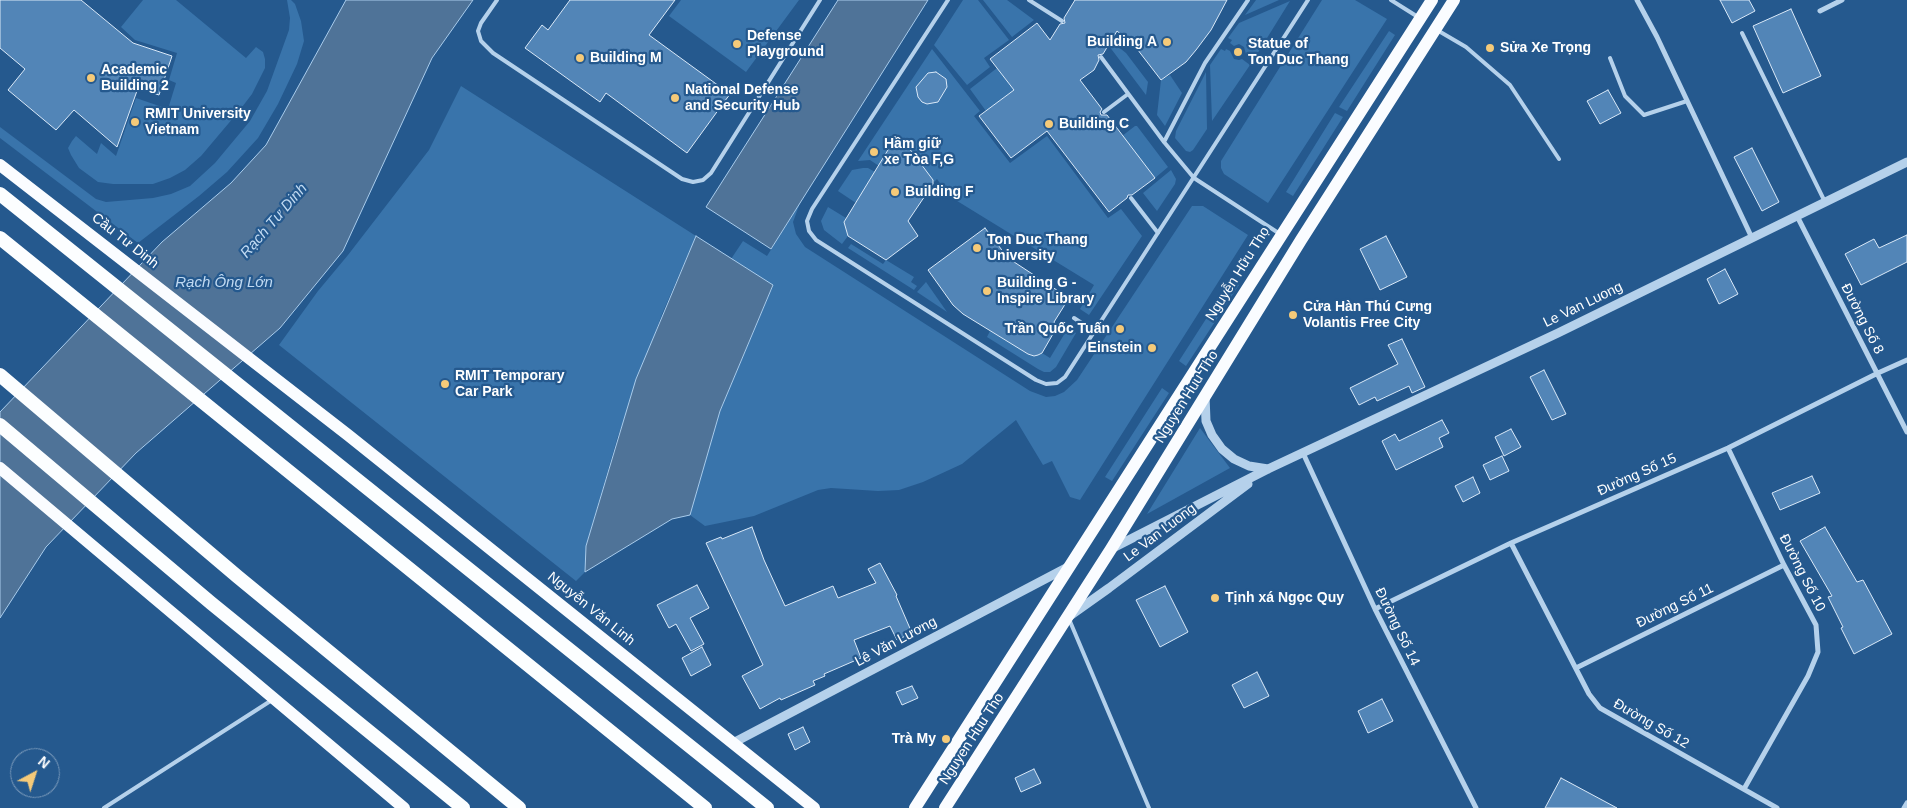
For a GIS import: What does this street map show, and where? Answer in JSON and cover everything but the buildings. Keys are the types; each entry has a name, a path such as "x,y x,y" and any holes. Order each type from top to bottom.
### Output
{"highway":[{"path":"0,194 767,808"},
{"path":"0,238 705,808"},
{"path":"0,375 238,577 519,808"},
{"path":"0,425 211,603 463,808"}],"main road":[{"name":"Nguyễn Hữu Thọ","path":"1071,566 1432,0"},
{"name":"Nguyen Huu Tho","path":"945,808 1111,549 1301,240 1454,0"},
{"name":"Cầu Tư Dinh","path":"0,165 348,435"},
{"name":"Nguyễn Văn Linh","path":"348,435 814,808"},
{"path":"0,468 404,808"},
{"name":"Nguyen Huu Tho","path":"915,808 1071,566"}],"street":[{"path":"1637,0 1657,37 1752,238"},
{"path":"1820,11 1842,0"},
{"name":"Le Van Luong","path":"1111,549 1268,469 1558,333 1907,162"},
{"name":"Đường Số 8","path":"1797,216 1907,432"},
{"name":"Đường Số 15","path":"1376,609 1511,542 1728,448 1907,360"},
{"path":"1205,396 1206,420 1212,435 1222,448 1234,460 1249,466 1268,469"},
{"name":"Đường Số 10","path":"1728,448 1784,565 1816,625 1818,652 1808,676 1744,789"},
{"name":"Đường Số 14","path":"1303,453 1376,609 1476,808"},
{"name":"Le Van Luong","path":"1068,617 1117,583 1268,469"},
{"name":"Đường Số 12","path":"1511,542 1588,694 1600,708 1778,808"},
{"name":"Đường Số 11","path":"1576,668 1784,565"},
{"name":"Lê Văn Lương","path":"733,742 1071,566"},
{"path":"1904,808 1907,803"}],"lane":[{"path":"497,0 481,23 478,31 480,42 493,53 682,179 693,182 703,180 711,173 820,0"},
{"path":"948,0 812,208 807,221 809,231 816,240 1036,380 1046,384 1057,382 1065,376 1308,0"},
{"path":"1030,0 1062,21"},
{"path":"1164,142 1205,63 1248,0"},
{"path":"1391,0 1420,18"},
{"path":"1435,29 1466,48 1510,86 1558,159"},
{"path":"1742,33 1825,202"},
{"path":"1101,57 1164,142 1194,178 1281,235"},
{"path":"1610,58 1625,96 1644,115 1687,101"},
{"path":"1104,112 1128,94"},
{"path":"1131,198 1158,233"},
{"path":"1074,318 1094,331"},
{"path":"1068,617 1149,808"},
{"path":"104,808 274,698"}],"shaded area":[{"path":"143,0 176,0 246,58 256,47 263,52 265,68 252,94 239,111 201,156 185,170 153,184 98,182 79,168 68,148 72,141 76,136 97,154 101,143 116,156 136,98 168,109 176,83 169,80 177,53 135,40 121,27"},
{"path":"287,0 291,0 295,4 301,21 304,41 297,64 278,104 258,138 227,172 138,243 0,138 0,127 96,199 106,202 153,198 171,194 190,186 215,163 250,121 267,91 289,30 290,18"},
{"name":"Defense Playground","path":"681,0 799,0 746,72 669,16"},
{"path":"963,0 978,0 1009,40 984,58 990,67 967,85 934,45"},
{"path":"983,0 1007,0 1034,20 1012,37"},
{"path":"1256,0 1279,0 1245,15"},
{"path":"1322,0 1355,0 1387,19 1268,203 1224,174 1221,168 1221,161"},
{"path":"1290,1 1254,59 1246,54 1244,47 1239,44 1234,46 1230,43 1232,40 1228,38 1239,23"},
{"path":"1389,31 1395,35 1347,111 1339,107"},
{"path":"1111,41 1126,53 1148,82 1146,95 1109,46"},
{"path":"932,49 980,111 974,116 1010,163 1047,136 1108,218 1121,209 1142,236 1089,315 1080,309 1094,285 949,196 937,179 934,182 903,141 898,141 891,145 879,166 870,160 858,161"},
{"path":"1221,49 1230,51 1234,59 1242,59 1250,65 1212,121 1210,65"},
{"path":"997,68 1014,90 986,111 970,89"},
{"path":"1206,72 1207,129 1190,152 1186,151 1175,138 1176,131"},
{"path":"1170,75 1182,93 1165,126 1157,115 1161,80"},
{"path":"461,86 696,236 662,314 617,439 586,546 585,572 576,581 279,345 318,291 429,150"},
{"path":"1335,113 1343,117 1293,196 1286,192"},
{"path":"1137,126 1168,167 1155,178 1122,136"},
{"path":"868,168 875,172 856,203 838,191 852,170"},
{"path":"1171,170 1176,179 1175,184 1157,211 1143,193"},
{"path":"800,203 793,222 796,234 805,247 1030,391 1046,397 1064,392 1077,380 1192,206 1203,206 1248,235 1080,500 1070,497 1052,461 1043,465 1016,420 962,464 923,482 899,490 878,491 831,488 818,490 754,516 705,526 690,515 720,411 773,286 731,259 743,241 767,256"},
{"path":"828,207 846,218 844,222 848,236 842,244 824,230 821,221"},
{"path":"851,244 883,264 886,260 914,277 911,282 917,286 914,290 848,248"},
{"path":"1231,280 1239,285 1186,366 1179,361"},
{"path":"926,282 947,312 917,292"},
{"path":"1068,328 1076,333 1056,367 1050,372 1038,369 987,337 990,331 1031,355 1034,356 1042,353 1050,358"},
{"path":"1162,388 1169,393 1112,481 1105,477"},
{"path":"1200,428 1230,468 1147,514"}],"water":[{"name":"Rạch Ông Lớn","path":"346,0 473,0 432,58 343,251 280,328 136,453 46,547 0,618 0,412 162,242 231,183 266,145"},
{"path":"838,0 928,0 771,249 706,207"},
{"path":"696,236 773,285 720,411 690,515 672,519 585,572 586,546 636,379"}],"place":[{"name":"Building A","path":"1167,42"},
{"name":"Defense Playground","path":"737,44"},
{"name":"Sửa Xe Trọng","path":"1490,48"},
{"name":"Statue of Ton Duc Thang","path":"1238,52"},
{"name":"Building M","path":"580,58"},
{"name":"Academic Building 2","path":"91,78"},
{"name":"National Defense and Security Hub","path":"675,98"},
{"name":"RMIT University Vietnam","path":"135,122"},
{"name":"Building C","path":"1049,124"},
{"name":"Hầm giữ xe Tòa F,G","path":"874,152"},
{"name":"Building F","path":"895,192"},
{"name":"Ton Duc Thang University","path":"977,248"},
{"name":"Building G - Inspire Library","path":"987,291"},
{"name":"Cửa Hàn Thú Cưng Volantis Free City","path":"1293,315"},
{"name":"Trần Quốc Tuấn","path":"1120,329"},
{"name":"Einstein","path":"1152,348"},
{"name":"RMIT Temporary Car Park","path":"445,384"},
{"name":"Tịnh xá Ngọc Quy","path":"1215,598"},
{"name":"Trà My","path":"946,739"}],"water label":[{"name":"Rạch Tư Dinh","path":"274,221"}]}
